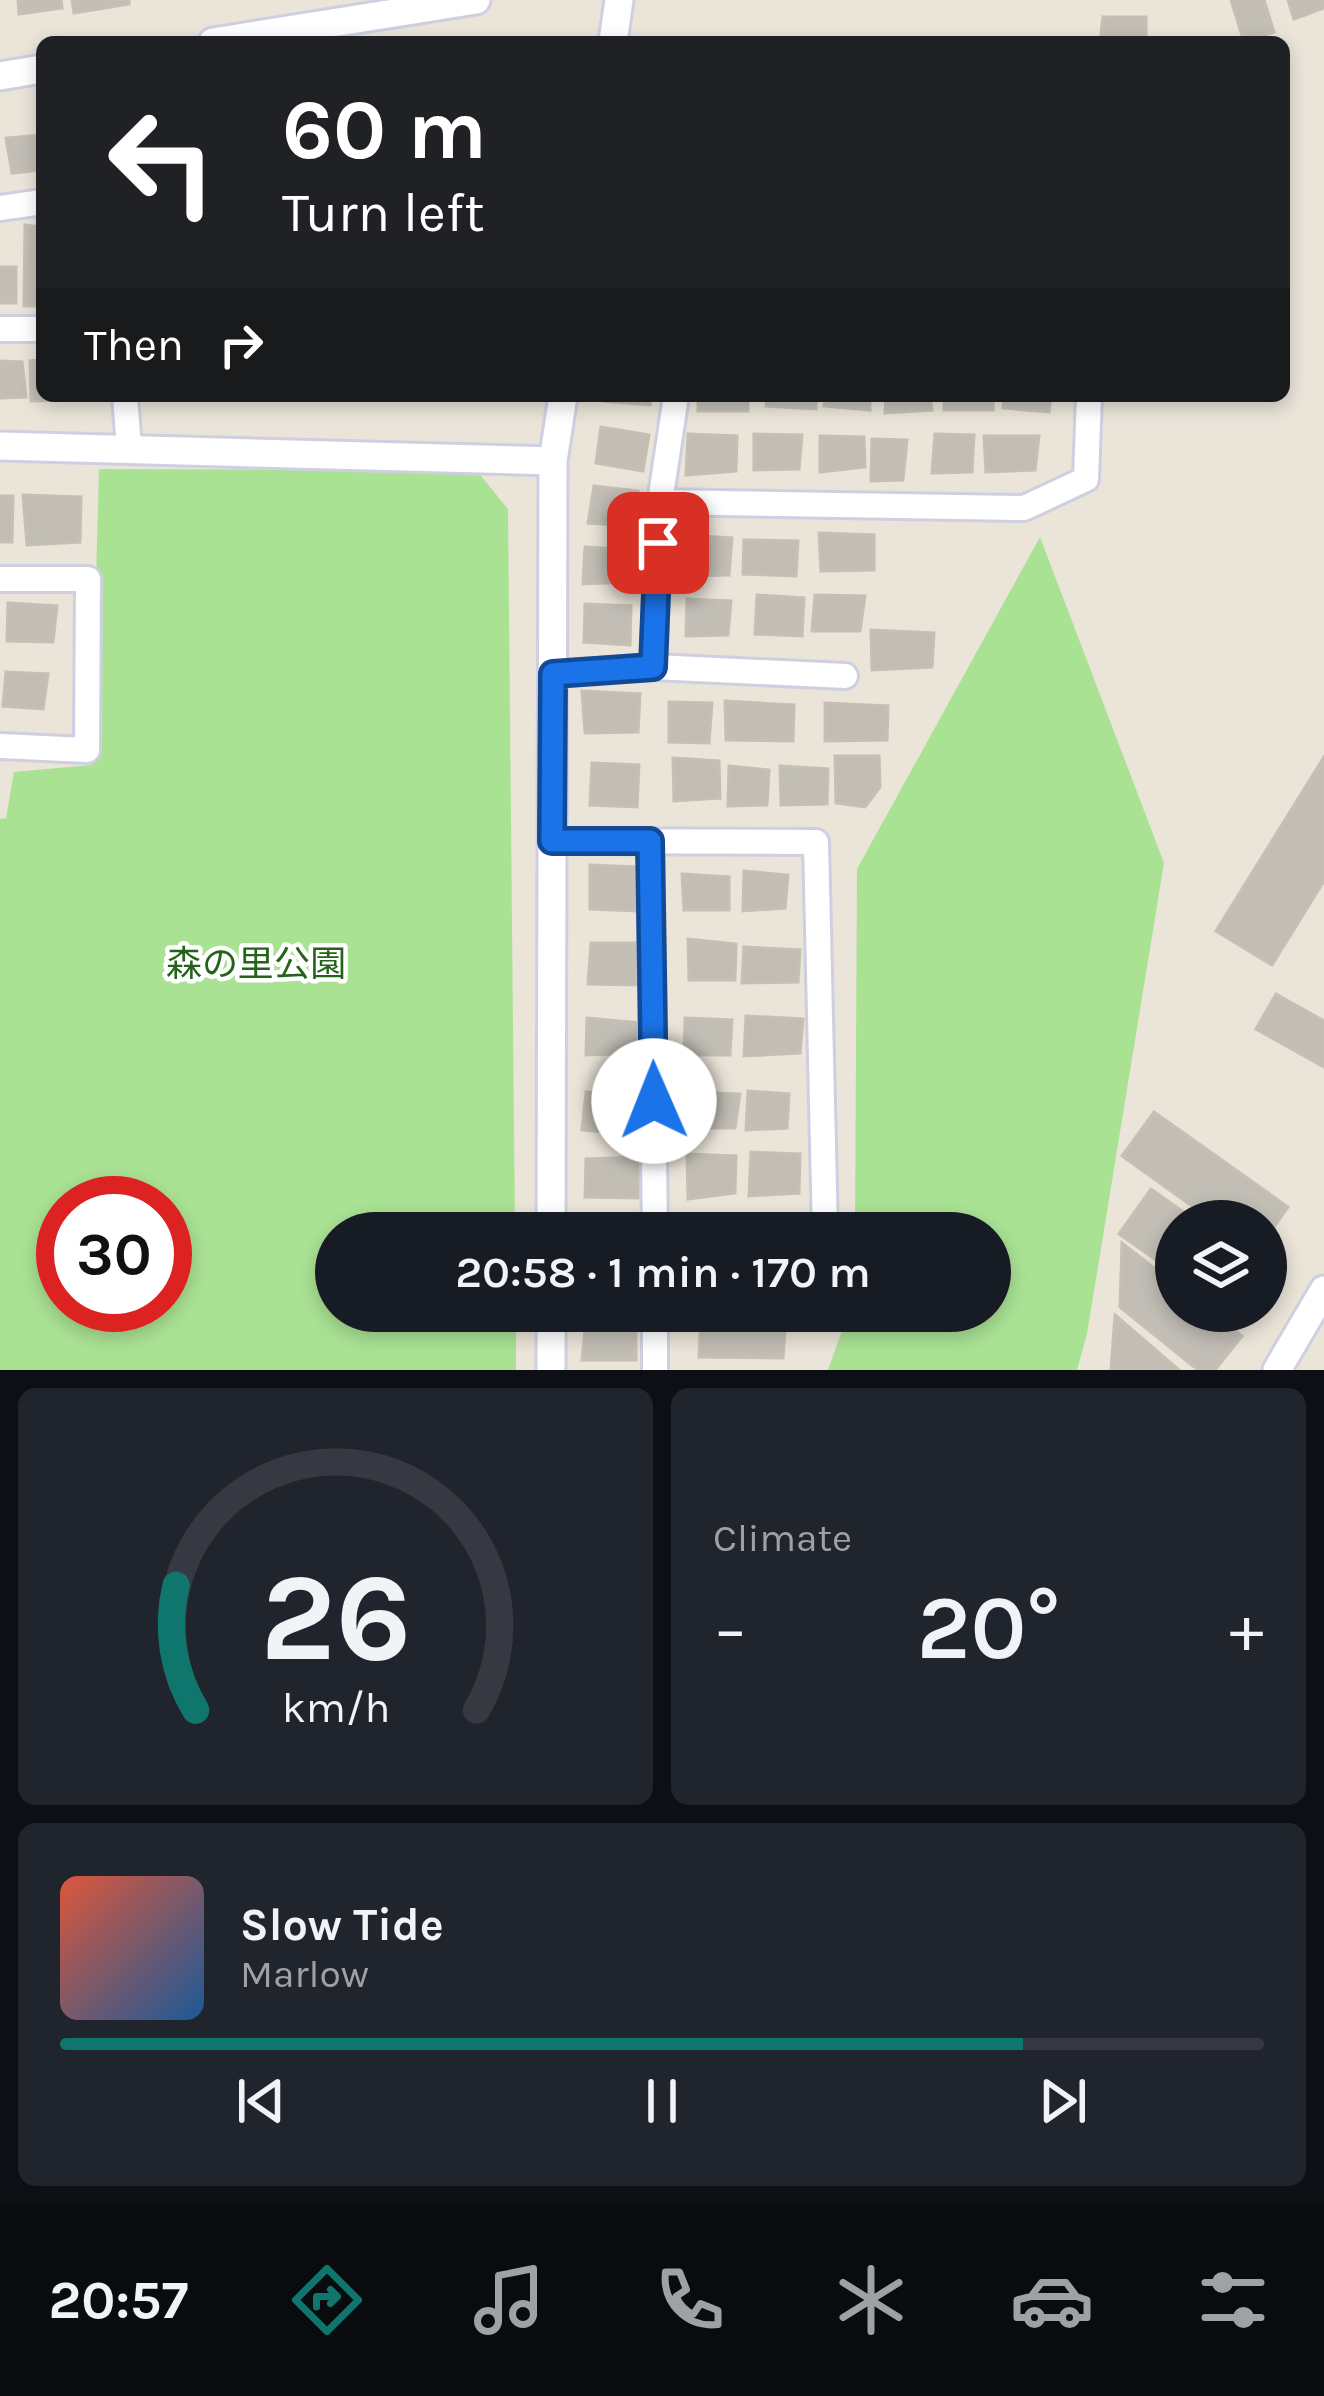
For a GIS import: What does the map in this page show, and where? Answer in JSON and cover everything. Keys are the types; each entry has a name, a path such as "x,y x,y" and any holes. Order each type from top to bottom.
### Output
{"street":[{"path":"251,36 476,0"},
{"path":"615,36 619,0"},
{"path":"0,76 36,70"},
{"path":"0,208 36,203"},
{"path":"0,329 36,329"},
{"path":"125,402 129,448"},
{"path":"551,1212 554,461 562,402"},
{"path":"653,667 660,502 675,402"},
{"path":"660,502 1024,508 1086,479 1089,402"},
{"path":"0,446 554,461"},
{"path":"0,579 88,579 86,750 0,746"},
{"path":"553,674 653,667 845,676"},
{"path":"552,841 816,842 825,1212"},
{"path":"650,841 656,1212"},
{"path":"1277,1370 1324,1290"},
{"path":"551,1332 551,1370"},
{"path":"655,1332 655,1370"}],"green space":[{"name":"森の里公園","path":"99,469 476,470 508,509 515,1212 315,1212 315,1332 516,1332 516,1370 0,1370 0,819 6,818 14,772 91,765"},
{"path":"1040,537 1164,863 1087,1334 1077,1370 828,1370 842,1332 1011,1332 1011,1212 855,1212 857,869"}],"building":[{"path":"18,0 61,0 62,8 19,14"},
{"path":"72,0 129,0 129,4 74,13"},
{"path":"1231,0 1264,0 1274,32 1242,36"},
{"path":"1288,0 1323,0 1324,8 1294,19"},
{"path":"1103,17 1146,17 1146,36 1101,36"},
{"path":"36,136 36,171 12,173 6,138"},
{"path":"25,225 36,226 36,306 24,306"},
{"path":"0,267 16,267 16,303 0,303"},
{"path":"36,360 36,401 31,401 30,361"},
{"path":"0,361 22,362 26,397 0,398"},
{"path":"698,402 748,402 748,411 698,411"},
{"path":"766,402 816,402 816,409 766,406"},
{"path":"824,402 870,402 870,410 824,406"},
{"path":"886,402 931,402 932,410 885,413"},
{"path":"944,402 993,402 993,410 944,410"},
{"path":"1004,402 1050,402 1049,412 1003,408"},
{"path":"601,427 649,435 643,471 596,463"},
{"path":"688,434 737,436 736,471 686,475"},
{"path":"754,434 802,435 799,469 754,470"},
{"path":"935,434 974,435 972,472 932,473"},
{"path":"820,436 864,437 865,467 820,472"},
{"path":"984,436 1039,436 1035,470 986,472"},
{"path":"872,439 907,440 903,480 871,481"},
{"path":"594,486 638,491 633,526 588,523"},
{"path":"23,495 81,497 80,542 27,545"},
{"path":"0,496 13,496 12,542 0,542"},
{"path":"819,533 874,535 874,570 821,571"},
{"path":"685,535 732,538 729,575 686,576"},
{"path":"744,540 798,541 796,576 743,574"},
{"path":"585,547 632,550 629,582 583,584"},
{"path":"757,595 804,598 802,636 755,634"},
{"path":"815,595 865,596 860,631 812,631"},
{"path":"687,599 731,601 728,635 686,636"},
{"path":"8,603 57,606 53,642 7,641"},
{"path":"585,604 631,606 630,645 584,642"},
{"path":"871,630 934,633 932,667 872,670"},
{"path":"6,672 48,674 43,709 3,706"},
{"path":"582,691 640,694 638,732 585,733"},
{"path":"725,701 794,705 793,741 726,740"},
{"path":"669,702 712,703 709,743 669,742"},
{"path":"825,703 888,706 887,740 825,741"},
{"path":"835,756 879,756 880,787 865,807 836,803"},
{"path":"1324,757 1324,881 1272,965 1216,931"},
{"path":"673,758 719,761 720,798 674,801"},
{"path":"592,763 639,765 637,807 590,805"},
{"path":"729,766 769,770 767,805 728,806"},
{"path":"780,766 828,769 827,804 781,805"},
{"path":"590,865 635,867 637,911 590,909"},
{"path":"744,871 788,875 785,908 743,911"},
{"path":"682,874 729,877 729,910 684,910"},
{"path":"688,939 736,944 735,980 689,980"},
{"path":"591,943 639,943 642,985 588,984"},
{"path":"744,947 800,950 798,982 742,983"},
{"path":"1276,994 1324,1021 1324,1067 1256,1029"},
{"path":"746,1016 803,1019 800,1053 744,1056"},
{"path":"587,1018 642,1023 643,1053 586,1055"},
{"path":"685,1018 732,1020 730,1055 684,1055"},
{"path":"748,1091 789,1094 787,1128 746,1130"},
{"path":"586,1092 642,1095 640,1135 582,1130"},
{"path":"688,1092 740,1094 735,1128 685,1128"},
{"path":"1154,1112 1278,1200 1184,1200 1122,1156"},
{"path":"751,1152 800,1154 799,1193 749,1196"},
{"path":"687,1154 736,1156 735,1193 688,1199"},
{"path":"639,1157 638,1198 585,1197 586,1159"},
{"path":"1151,1189 1166,1200 1155,1200 1155,1259 1119,1234"},
{"path":"1122,1243 1155,1269 1155,1332 1237,1332 1242,1336 1215,1370 1198,1370 1120,1307"},
{"path":"1115,1315 1179,1370 1111,1370"},
{"path":"585,1332 636,1332 636,1360 582,1360"},
{"path":"700,1332 785,1332 783,1358 699,1357"}],"route":[{"path":"654,1101 650,841 552,841 553,674 653,667 658,543"}]}
